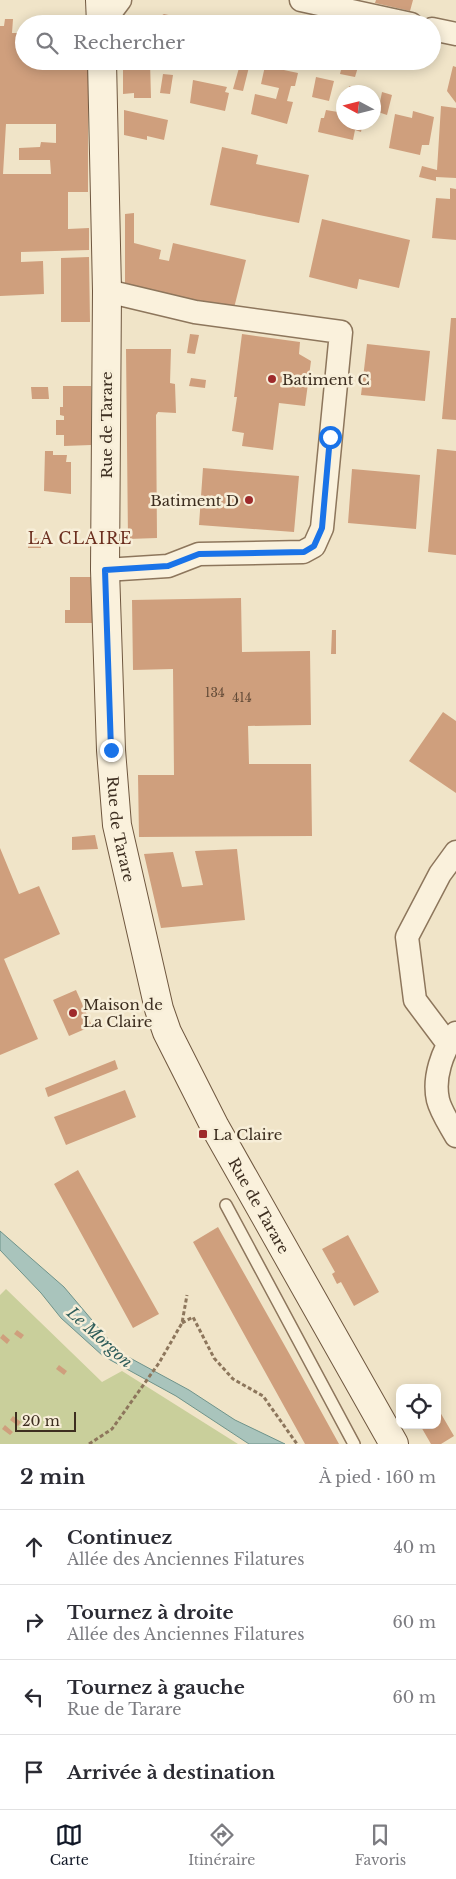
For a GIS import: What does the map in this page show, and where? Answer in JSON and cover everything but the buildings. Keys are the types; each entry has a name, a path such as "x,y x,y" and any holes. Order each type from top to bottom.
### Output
{"main road":[{"path":"100,0 101,15"},
{"name":"Rue de Tarare","path":"102,70 107,291 105,570 111,750 117,825 159,1009 167,1032 214,1127 394,1444"}],"street":[{"path":"108,15 120,0"},
{"path":"301,0 360,6 386,15"},
{"path":"441,30 456,34"},
{"path":"105,570 168,566 199,554 304,552 314,546 322,528 341,332 195,312 107,291"},
{"path":"456,852 440,874 407,937 415,1000 452,1039 438,1069 438,1100 456,1136"}],"lane":[{"path":"226,1205 354,1444"}],"path":[{"path":"90,1444 112,1429 137,1396 182,1323 187,1295"},
{"path":"182,1323 193,1317 214,1358 234,1379 263,1396 297,1444"}],"green space":[{"path":"6,1289 102,1382 122,1371 238,1444 0,1444 0,1295"}],"water":[{"name":"Le Morgon","path":"0,1231 64,1287 119,1352 189,1390 235,1420 285,1444 249,1444 176,1396 103,1356 61,1318 41,1293 0,1250"}],"place":[{"name":"Batiment C","path":"272,379"},
{"name":"Batiment D","path":"249,500"},
{"name":"Maison de La Claire","path":"73,1013"},
{"name":"La Claire","path":"203,1134"}],"district":[{"name":"LA CLAIRE","path":"80,538"}],"route":[{"path":"111,750 105,570 168,566 199,554 304,552 314,546 322,528 330,437"}]}
